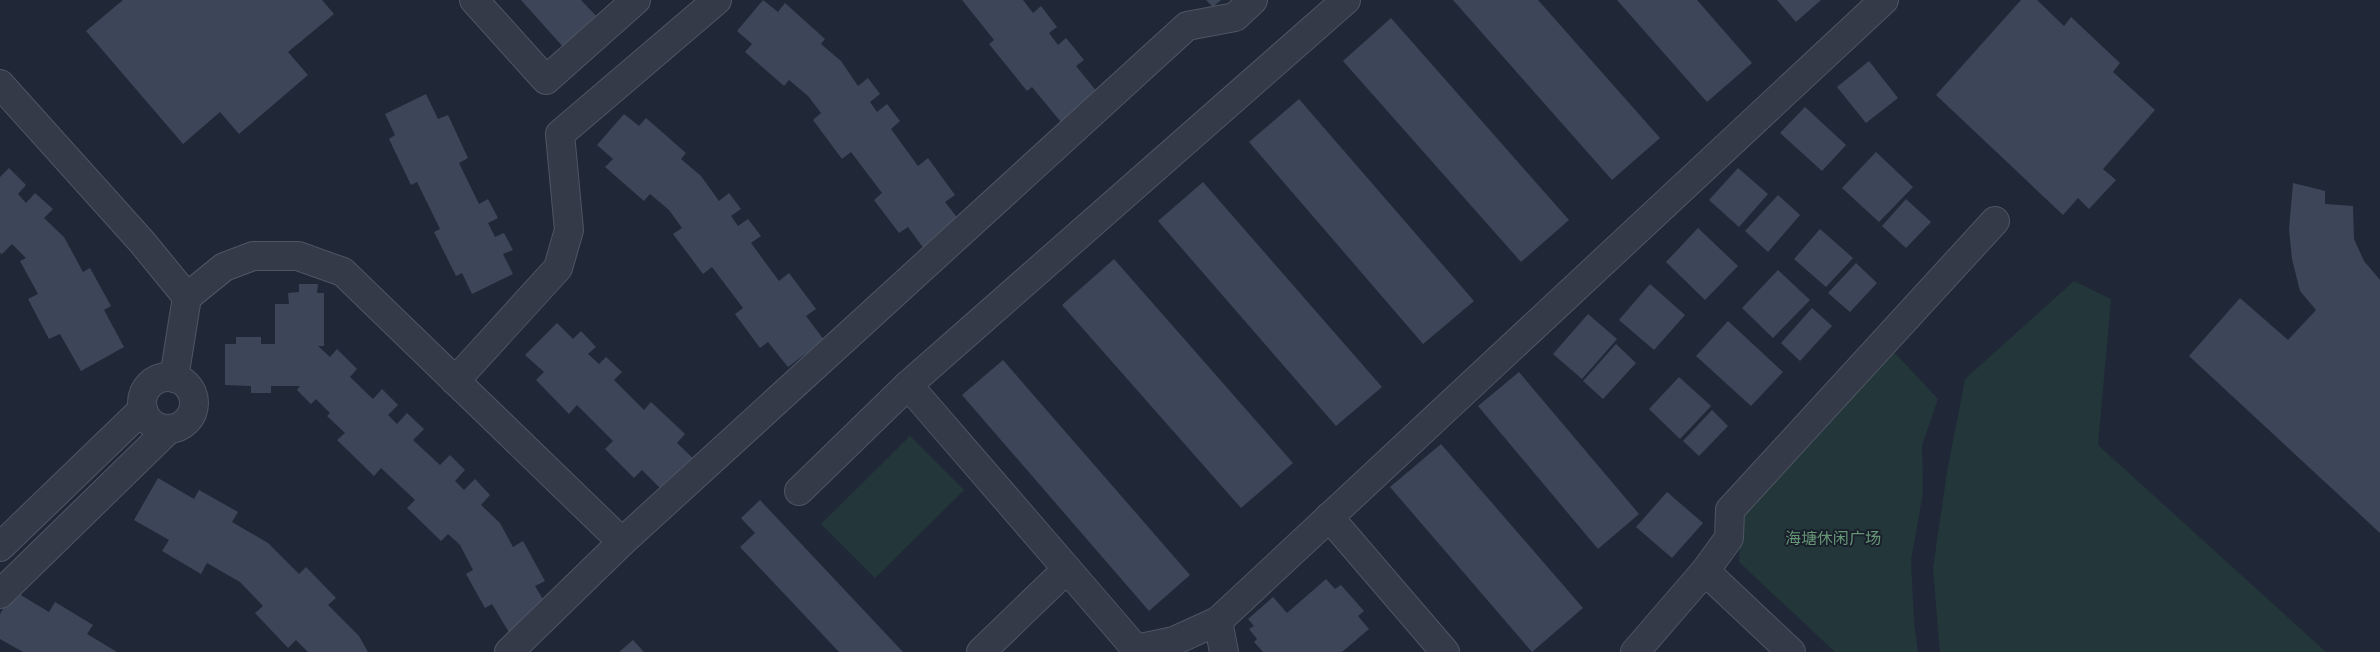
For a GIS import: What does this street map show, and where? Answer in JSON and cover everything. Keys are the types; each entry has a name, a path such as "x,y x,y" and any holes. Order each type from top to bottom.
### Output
{"street":[{"path":"474,0 546,80 636,0"},
{"path":"455,380 558,268 569,230 560,134 717,0"},
{"path":"509,652 622,542 1187,26 1235,18 1253,0"},
{"path":"799,491 908,385 1346,0"},
{"path":"908,385 1136,649 1174,641 1218,621 1884,0"},
{"path":"0,84 142,242 187,297"},
{"path":"1635,652 1705,571 1729,538 1730,510 1995,221"},
{"path":"174,378 187,297 224,267 252,256 298,256 343,272 622,542"},
{"path":"0,594 168,430 184,424 190,418 195,402 188,386 174,378 165,377 150,385 142,400 146,417 152,424 168,430"},
{"path":"0,547 143,409"},
{"path":"1329,517 1445,652"},
{"path":"981,652 1067,569"},
{"path":"1705,571 1791,652"},
{"path":"1218,621 1224,652"}],"green space":[{"path":"2074,281 2111,299 2098,445 2326,652 1940,652 1933,568 1947,472 1965,379"},
{"name":"海塘休闲广场","path":"1894,352 1938,399 1922,445 1923,492 1911,561 1914,623 1918,652 1835,652 1739,562 1741,518"},
{"path":"910,436 964,490 875,578 821,524"}],"building":[{"path":"123,0 322,0 334,14 288,52 308,75 239,134 220,112 183,144 86,31"},
{"path":"521,0 581,0 599,19 565,49"},
{"path":"763,0 778,12 785,3 825,39 821,44 841,61 858,86 868,78 880,94 870,102 877,112 887,104 900,121 891,129 918,166 928,158 955,195 945,202 963,225 927,253 908,227 899,233 874,200 882,193 851,152 842,159 813,120 821,113 808,96 789,80 784,86 745,52 752,44 737,31"},
{"path":"962,0 1023,0 1033,13 1041,6 1057,27 1049,33 1058,45 1066,38 1084,60 1076,66 1102,98 1065,127 1032,87 1027,91 989,44 994,40"},
{"path":"1206,0 1221,0 1213,7"},
{"path":"1453,0 1538,0 1660,138 1612,180"},
{"path":"1617,0 1697,0 1752,63 1707,102"},
{"path":"1777,0 1821,0 1796,22"},
{"path":"2021,0 2037,0 2064,26 2071,17 2120,63 2113,72 2155,110 2103,169 2116,180 2089,209 2078,198 2063,215 1936,95"},
{"path":"1391,18 1569,220 1521,262 1343,61"},
{"path":"1869,61 1898,98 1866,123 1837,87"},
{"path":"426,94 438,119 448,115 468,158 459,163 479,204 488,199 498,218 488,223 495,237 504,233 513,250 503,254 513,274 472,294 462,273 456,276 434,232 440,229 417,182 411,185 389,139 395,135 385,114"},
{"path":"1299,99 1474,301 1423,344 1249,142"},
{"path":"1805,107 1846,145 1822,171 1780,133"},
{"path":"624,114 639,126 646,118 686,153 681,159 701,176 719,201 729,193 741,209 731,216 738,226 748,219 761,236 751,243 779,281 789,273 816,309 806,316 824,340 788,367 768,342 760,348 735,314 743,308 712,267 703,274 673,234 682,228 669,210 650,194 644,201 605,167 613,159 597,145"},
{"path":"1876,152 1913,187 1879,222 1842,188"},
{"path":"9,168 26,185 18,194 26,203 35,193 53,209 44,218 64,237 83,272 90,268 111,306 104,310 124,347 81,371 60,334 49,339 28,299 38,294 20,261 26,258 12,244 2,254 0,253 0,177"},
{"path":"1738,168 1768,194 1739,227 1709,200"},
{"path":"1203,182 1382,387 1336,426 1158,221"},
{"path":"2293,183 2325,191 2325,204 2353,206 2354,239 2364,261 2380,280 2380,533 2189,356 2240,298 2288,340 2316,310 2300,291 2292,259 2289,229"},
{"path":"1778,195 1800,215 1768,252 1745,231"},
{"path":"1906,199 1931,222 1906,248 1882,226"},
{"path":"1698,228 1738,266 1705,300 1666,262"},
{"path":"1820,229 1853,258 1826,287 1794,259"},
{"path":"1114,259 1293,463 1241,508 1062,305"},
{"path":"1856,263 1877,283 1850,312 1828,293"},
{"path":"1778,270 1810,300 1773,338 1742,308"},
{"path":"299,284 318,284 317,293 324,293 324,346 318,346 330,357 337,349 357,369 350,377 373,399 382,389 398,405 388,415 397,424 407,413 424,429 413,440 440,465 450,455 465,470 455,481 464,490 475,479 490,495 481,505 500,523 513,547 523,541 545,581 535,586 550,611 510,634 492,604 485,608 466,574 473,570 460,545 448,534 441,541 407,508 415,500 381,468 374,476 337,440 345,433 327,416 330,413 316,399 311,404 297,390 300,386 271,386 271,393 251,393 251,386 225,385 225,344 236,344 236,337 261,337 261,344 275,344 275,304 289,304 288,293 299,292"},
{"path":"1650,284 1685,315 1654,350 1619,320"},
{"path":"1812,308 1832,326 1800,361 1781,343"},
{"path":"1588,314 1617,339 1582,379 1553,354"},
{"path":"1728,321 1783,372 1751,406 1696,356"},
{"path":"557,323 573,339 581,331 596,347 588,354 599,364 606,357 622,372 614,380 644,410 651,402 685,434 677,443 697,462 666,494 642,470 634,478 605,449 613,441 577,405 569,414 536,380 544,372 525,355"},
{"path":"1616,344 1636,363 1603,399 1583,381"},
{"path":"1003,360 1190,575 1149,611 962,395"},
{"path":"1519,372 1639,514 1598,549 1478,406"},
{"path":"1679,377 1711,406 1680,439 1649,409"},
{"path":"1712,410 1728,426 1699,456 1683,441"},
{"path":"1441,444 1583,608 1532,652 1390,487"},
{"path":"158,478 194,499 199,490 238,512 232,522 268,543 299,574 306,567 336,598 328,605 359,636 368,652 308,652 296,640 288,648 255,613 263,606 240,582 207,563 201,574 162,551 169,540 134,520"},
{"path":"1667,492 1703,523 1672,558 1636,527"},
{"path":"760,500 903,652 839,652 740,547 755,533 741,518"},
{"path":"1326,579 1335,589 1341,585 1364,611 1358,616 1369,629 1342,652 1263,652 1254,642 1257,639 1249,629 1254,626 1248,619 1273,597 1287,613"},
{"path":"14,591 49,612 55,602 93,625 87,634 117,652 23,652 0,639 0,614"},
{"path":"633,640 644,652 619,652"}]}
